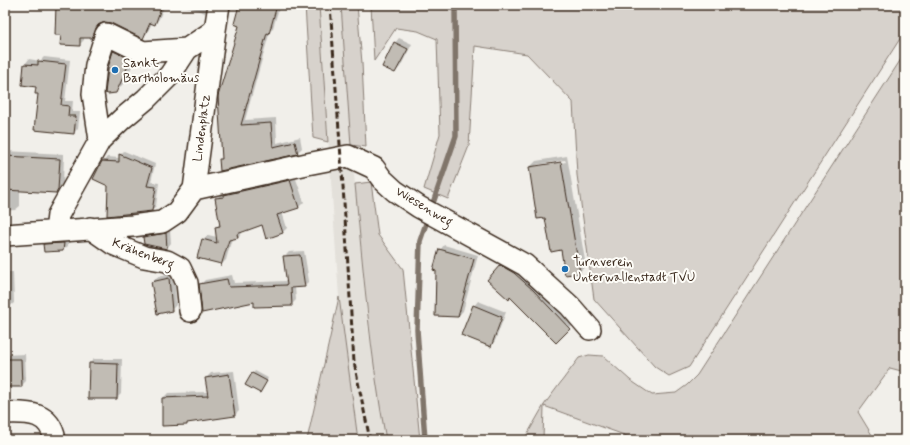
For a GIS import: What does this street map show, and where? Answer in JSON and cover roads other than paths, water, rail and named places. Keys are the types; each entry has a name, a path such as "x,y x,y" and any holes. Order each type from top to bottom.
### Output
{"street":[{"name":"Lindenplatz","path":"194,189 219,5"},
{"path":"56,231 58,215 100,140 146,99 170,75 187,49 215,30"},
{"path":"100,140 93,94 96,65 106,34 143,52 187,49"},
{"name":"Wiesenweg","path":"194,189 348,156 374,168 394,191 419,207 525,265 570,306 590,329"},
{"path":"5,235 132,226 162,222 177,212 194,189"},
{"name":"Krähenberg","path":"90,228 113,244 144,257 167,261 180,268 187,283 190,310"},
{"path":"5,412 25,412 37,415 50,426 55,440"}],"waterway":[{"path":"425,440 417,330 420,241 456,136 455,5"}],"railway":[{"path":"330,5 354,362 370,440"}],"place":[{"name":"Sankt Bartholomäus","path":"115,70"},
{"name":"Turnverein Unterwallenstadt TVU","path":"565,269"}]}
